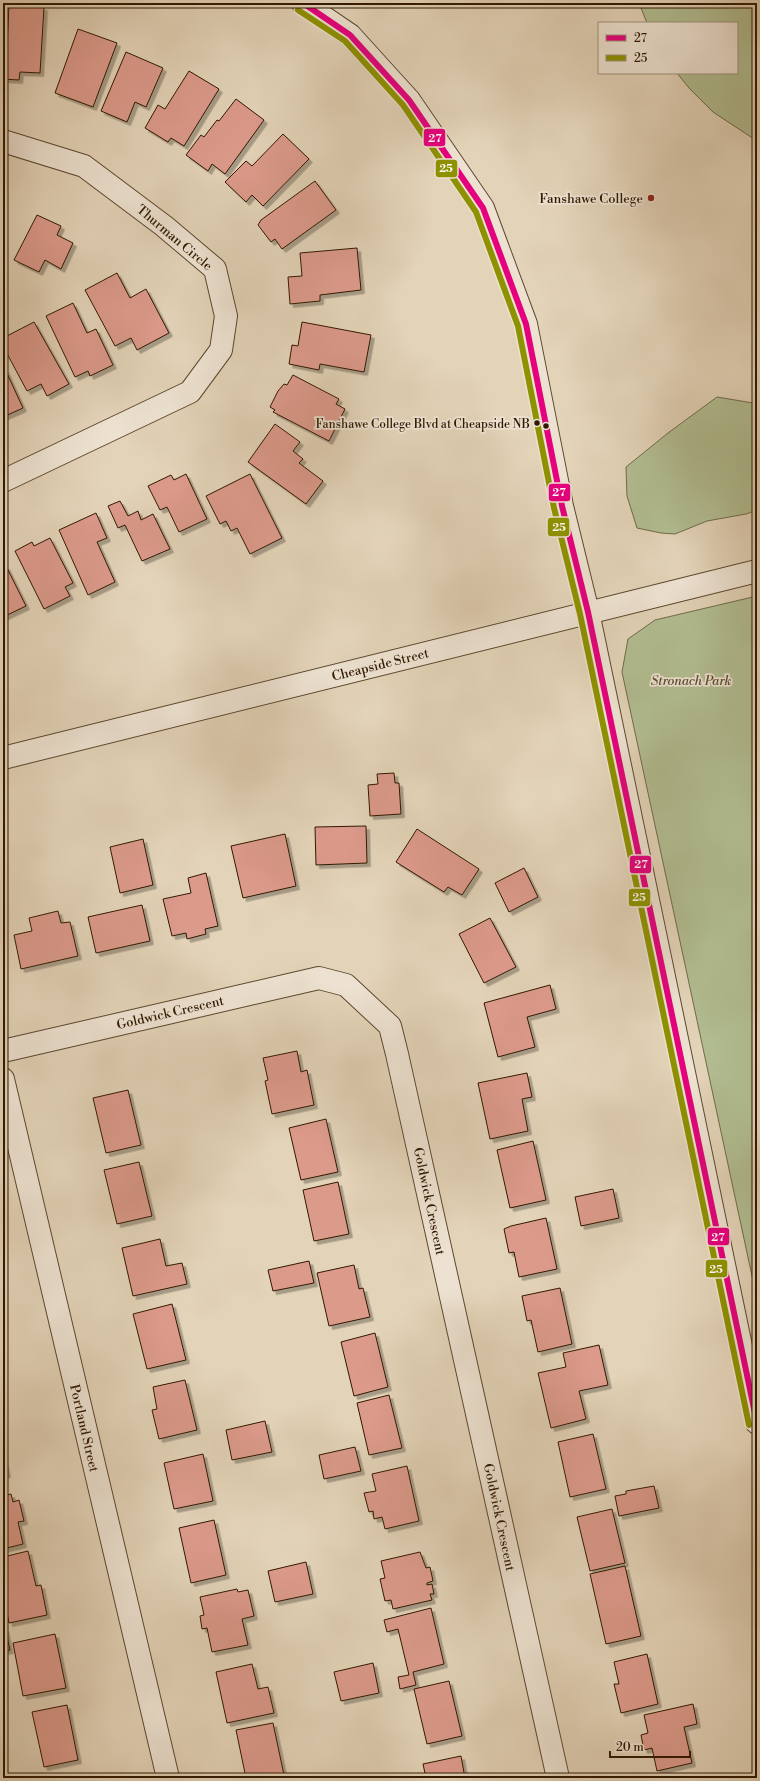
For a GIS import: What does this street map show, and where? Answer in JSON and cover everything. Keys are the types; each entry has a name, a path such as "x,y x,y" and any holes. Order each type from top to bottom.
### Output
{"street":[{"path":"303,3 350,35 409,100 483,208 526,324 562,506 588,612 757,1423"},
{"name":"Thurman Circle","path":"3,141 84,166 164,226 215,269 226,316 221,350 190,392 3,481"},
{"name":"Cheapside Street","path":"3,758 757,571"},
{"name":"Goldwick Crescent","path":"3,1051 319,978 346,985 390,1026 558,1778"},
{"name":"Portland Street","path":"3,1079 168,1778"}],"green space":[{"path":"639,3 757,3 757,141 713,112 689,88 678,74 738,74 738,22 647,22"},
{"path":"717,397 753,403 757,402 757,510 746,514 707,521 675,534 637,528 627,496 626,467 668,433"},
{"name":"Stronach Park","path":"757,596 757,1299 622,672 628,639 655,620"}],"building":[{"path":"9,5 44,7 40,73 20,72 19,80 3,79 3,46 7,46"},
{"path":"78,29 117,43 93,107 55,93"},
{"path":"126,52 163,68 146,107 135,102 127,122 101,111"},
{"path":"189,71 219,89 184,146 171,138 168,142 145,128 158,105 165,109"},
{"path":"236,99 264,120 225,174 212,164 208,171 186,155 201,135 204,137"},
{"path":"283,134 309,159 263,206 252,195 246,202 225,182 246,161 252,166"},
{"path":"315,181 336,210 282,249 275,239 271,242 258,225 261,220"},
{"path":"37,215 61,226 57,235 73,243 61,269 45,260 39,272 14,260"},
{"path":"357,248 361,290 320,295 320,301 290,304 288,277 302,276 300,253"},
{"path":"117,273 130,298 146,289 169,333 137,350 131,338 115,346 85,290"},
{"path":"73,303 87,333 96,329 113,365 90,376 88,371 75,377 46,316"},
{"path":"34,322 69,384 47,396 41,384 27,391 3,346 3,338"},
{"path":"302,322 371,335 364,372 320,364 319,370 289,364 292,345 298,346"},
{"path":"5,369 23,408 3,417 3,370"},
{"path":"293,375 339,399 336,404 345,409 329,441 273,412 275,410 270,407 278,391 284,384 287,385"},
{"path":"275,424 300,442 293,451 303,459 299,463 323,481 306,504 248,462"},
{"path":"186,474 207,519 179,532 167,507 160,510 148,486 171,475 174,480"},
{"path":"250,474 282,538 250,554 237,528 231,531 226,521 220,524 206,496"},
{"path":"120,501 128,516 138,511 141,520 153,514 170,549 142,561 125,525 118,528 108,506"},
{"path":"96,513 107,538 97,542 115,582 88,595 59,530"},
{"path":"50,538 73,583 65,587 70,596 44,609 15,551 32,542 34,546"},
{"path":"6,566 26,606 3,617 3,567"},
{"path":"394,773 395,783 399,783 401,814 370,816 368,785 378,784 377,774"},
{"path":"366,826 367,863 316,865 315,827"},
{"path":"417,829 479,869 462,895 448,887 444,892 396,862"},
{"path":"285,834 296,886 243,898 231,846"},
{"path":"143,839 153,885 120,893 110,847"},
{"path":"524,868 538,897 509,912 495,883"},
{"path":"206,873 218,926 205,929 206,934 187,939 186,933 172,936 163,899 191,893 188,878"},
{"path":"142,905 150,941 96,953 88,917"},
{"path":"58,911 61,923 70,922 78,956 21,969 14,935 32,931 29,918"},
{"path":"490,918 516,967 484,983 459,934"},
{"path":"550,985 556,1009 527,1017 535,1047 498,1057 484,1003"},
{"path":"297,1051 301,1072 307,1070 314,1105 272,1114 265,1081 268,1080 263,1058"},
{"path":"527,1073 532,1097 522,1099 528,1131 490,1139 478,1083"},
{"path":"128,1090 141,1145 106,1153 93,1098"},
{"path":"326,1119 338,1172 301,1180 289,1128"},
{"path":"533,1141 546,1200 510,1208 497,1150"},
{"path":"139,1162 152,1216 117,1224 104,1170"},
{"path":"338,1182 349,1234 314,1241 303,1190"},
{"path":"613,1189 619,1218 581,1226 575,1197"},
{"path":"546,1218 557,1269 519,1277 514,1252 509,1253 504,1229"},
{"path":"160,1239 166,1266 182,1263 187,1284 133,1296 122,1248"},
{"path":"309,1261 314,1283 273,1291 268,1270"},
{"path":"354,1265 359,1289 363,1288 370,1317 329,1326 317,1273"},
{"path":"560,1288 572,1344 538,1352 531,1320 527,1321 522,1296"},
{"path":"172,1304 186,1360 147,1369 133,1314"},
{"path":"375,1333 388,1387 354,1396 341,1342"},
{"path":"599,1345 608,1385 579,1391 586,1419 551,1428 538,1373 566,1367 563,1353"},
{"path":"185,1380 197,1430 159,1439 152,1410 157,1409 153,1387"},
{"path":"389,1395 402,1448 369,1455 357,1403"},
{"path":"265,1421 272,1452 232,1460 226,1430"},
{"path":"593,1434 606,1489 570,1497 558,1442"},
{"path":"355,1447 361,1471 324,1479 319,1455"},
{"path":"203,1454 213,1501 174,1509 164,1463"},
{"path":"3,1455 7,1474 3,1475"},
{"path":"407,1466 419,1521 385,1529 382,1517 374,1519 373,1511 369,1512 364,1493 376,1491 372,1474"},
{"path":"654,1486 659,1508 619,1516 615,1496 626,1494 626,1491"},
{"path":"11,1494 13,1502 19,1500 24,1521 18,1522 23,1544 3,1549 3,1496"},
{"path":"612,1509 625,1563 590,1571 577,1517"},
{"path":"214,1520 226,1575 191,1583 179,1528"},
{"path":"28,1551 36,1586 41,1585 47,1615 9,1623 3,1593 3,1557"},
{"path":"420,1552 426,1568 430,1567 433,1581 427,1583 427,1585 432,1584 434,1594 430,1594 432,1600 393,1609 391,1600 385,1601 380,1579 385,1578 381,1561"},
{"path":"306,1562 313,1594 275,1602 268,1571"},
{"path":"625,1566 641,1636 606,1644 590,1574"},
{"path":"237,1589 238,1592 248,1590 254,1616 242,1619 248,1645 212,1652 207,1628 202,1629 200,1616 204,1615 200,1597"},
{"path":"431,1608 444,1664 413,1672 416,1685 400,1689 398,1677 409,1675 398,1629 387,1632 384,1620"},
{"path":"3,1628 5,1628 10,1650 3,1651"},
{"path":"55,1634 66,1688 23,1696 13,1643"},
{"path":"647,1654 658,1704 621,1713 614,1684 619,1684 614,1662"},
{"path":"373,1663 379,1693 341,1701 334,1672"},
{"path":"252,1664 258,1689 268,1687 274,1713 227,1723 216,1672"},
{"path":"449,1681 462,1736 427,1744 414,1689"},
{"path":"693,1704 697,1724 684,1727 692,1763 657,1771 652,1748 644,1750 641,1735 648,1733 644,1715"},
{"path":"67,1705 78,1760 44,1767 32,1712"},
{"path":"273,1723 284,1775 271,1778 246,1778 236,1730"},
{"path":"461,1756 465,1778 426,1778 423,1764"}],"transit line":[{"name":"27","path":"303,3 350,35 409,100 483,208 526,324 562,506 588,612 757,1423"},
{"name":"25","path":"298,10 345,41 403,105 476,212 518,326 554,508 580,614 749,1425"}],"place":[{"name":"Fanshawe College","path":"651,198"},
{"name":"Fanshawe College Blvd at Cheapside NB","path":"537,423"}]}
